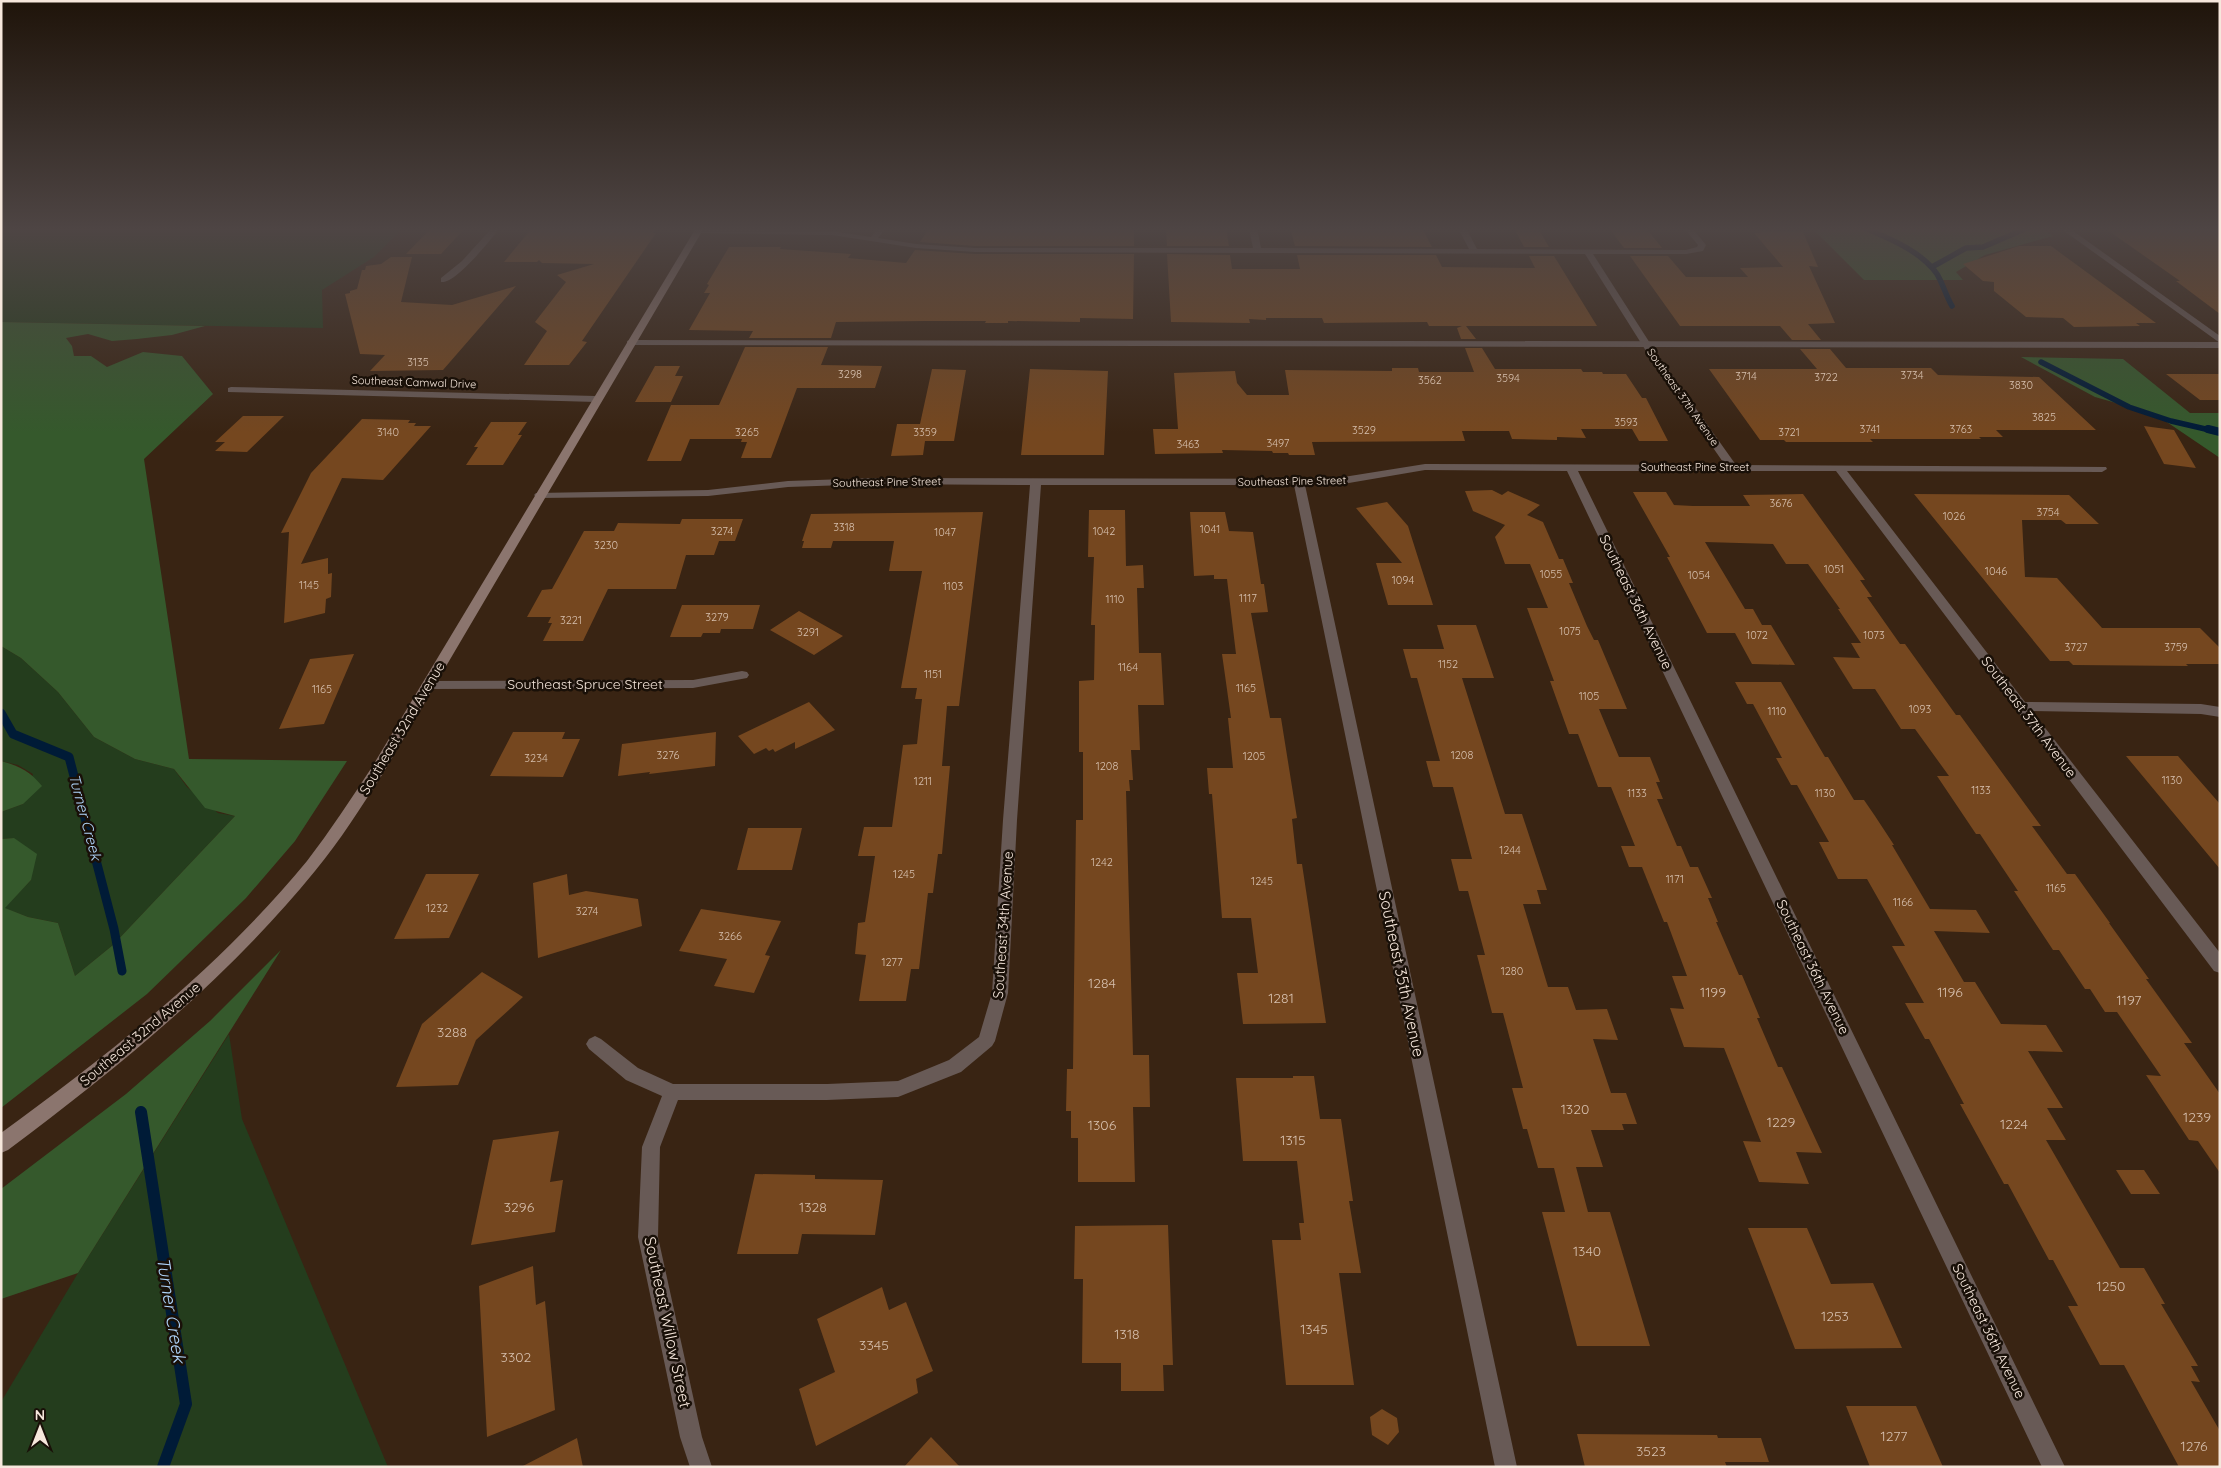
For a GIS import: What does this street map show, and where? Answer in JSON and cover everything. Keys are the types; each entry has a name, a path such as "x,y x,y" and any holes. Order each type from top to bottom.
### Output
{"main road":[{"name":"Southeast 32nd Avenue","path":"1,1144 48,1111 148,1030 195,989 266,918 307,871 358,801 658,297"}],"street":[{"name":"Southeast 37th Avenue","path":"1617,297 1732,467"},
{"path":"2159,297 2220,340"},
{"path":"630,343 2220,345"},
{"name":"Southeast Camwal Drive","path":"231,390 596,399"},
{"name":"Southeast Pine Street","path":"540,495 708,493 788,484 875,481 1299,482 1358,480 1397,469 1425,466 2102,469"},
{"name":"Southeast 36th Avenue","path":"1571,466 2054,1467"},
{"name":"Southeast 37th Avenue","path":"1838,468 2220,966"},
{"name":"Southeast 34th Avenue","path":"672,1092 827,1092 898,1089 955,1066 986,1041 1000,993 1010,820 1036,481"},
{"name":"Southeast 35th Avenue","path":"1299,482 1506,1467"},
{"name":"Southeast Spruce Street","path":"428,685 693,684 742,675"},
{"path":"2021,706 2201,709 2220,712"},
{"path":"595,1044 632,1074 672,1092"},
{"name":"Southeast Willow Street","path":"672,1092 651,1148 648,1237 692,1437 701,1467"}],"green space":[{"path":"1,297 322,297 323,328 1,322"},
{"path":"1,322 205,326 172,335 137,339 112,341 88,334 66,338 72,346 74,356 91,356 107,367 143,352 182,356 213,394 144,459 189,759 347,761 295,841 246,898 147,994 1,1108 1,839 14,838 37,854 31,880 5,908 28,917 58,923 75,976 113,945 235,816 205,808 174,769 135,759 94,737 58,692 21,658 1,646"},
{"path":"2021,357 2123,359 2190,413 2220,413 2220,458 2155,414 2095,397"},
{"path":"1,646 21,658 58,692 94,737 135,759 174,769 187,787 218,813 235,816 113,945 75,976 58,923 28,917 4,908 31,880 14,838 1,839 1,812 23,804 33,774 18,765 1,761"},
{"path":"1,761 24,770 42,786 23,804 1,812"},
{"path":"281,950 78,1273 1,1299 1,1189 126,1094 210,1021"},
{"path":"229,1034 242,1119 388,1467 1,1467 1,1402 78,1273"}],"building":[{"path":"346,297 402,297 401,302 452,305 481,297 507,297 443,370 370,371 385,355 360,354"},
{"path":"555,297 612,297 582,341 587,342 569,365 524,365 547,331 535,322"},
{"path":"708,297 1133,297 1133,319 1080,318 1080,322 1008,321 1008,323 985,323 986,321 836,322 831,338 749,338 753,331 689,330"},
{"path":"1170,297 1579,297 1597,326 1466,326 1476,339 1461,339 1457,328 1462,326 1429,326 1427,322 1324,323 1322,318 1266,318 1266,320 1249,319 1250,323 1171,322"},
{"path":"1659,297 1823,297 1835,323 1808,324 1821,340 1792,340 1780,326 1680,326"},
{"path":"2001,297 2120,297 2156,323 2136,323 2140,326 2074,327 2063,318 2026,317"},
{"path":"2197,297 2220,297 2220,314"},
{"path":"745,347 828,347 821,365 882,366 875,388 797,388 771,458 741,458 747,442 741,442 742,439 690,439 681,461 647,461 671,405 719,405"},
{"path":"1465,348 1482,348 1495,369 1581,369 1583,372 1626,374 1642,398 1646,398 1668,441 1639,441 1632,429 1581,429 1586,438 1557,437 1557,440 1512,439 1509,431 1462,431 1465,441 1312,442 1315,455 1289,455 1288,453 1273,453 1272,451 1222,450 1223,453 1155,454 1153,429 1178,429 1174,373 1235,371 1237,383 1247,395 1289,395 1285,370 1392,371 1392,368 1418,368 1419,372 1474,372"},
{"path":"1800,349 1830,349 1846,368 1931,368 1938,375 2039,377 2096,430 1996,430 2003,437 1979,437 1981,439 1870,439 1873,442 1786,442 1784,440 1760,440 1709,369 1817,369"},
{"path":"655,366 680,366 675,376 683,376 671,402 635,402"},
{"path":"932,369 966,370 954,441 925,441 923,455 891,456 897,424 920,424"},
{"path":"1030,369 1108,371 1104,455 1021,455"},
{"path":"2166,374 2220,374 2220,400 2200,400"},
{"path":"243,416 284,416 247,452 215,451 225,442 215,442"},
{"path":"362,419 410,420 408,423 416,423 414,426 431,426 383,480 342,478 301,564 328,558 328,574 332,573 331,597 326,599 325,613 284,623 289,532 281,533 311,473"},
{"path":"491,422 527,422 518,435 522,435 503,465 466,465 478,447 474,447"},
{"path":"2144,426 2174,430 2196,468 2164,464"},
{"path":"1492,490 1502,495 1508,491 1540,505 1527,515 1543,522 1559,559 1563,559 1573,583 1569,583 1587,626 1594,640 1598,640 1627,709 1599,709 1619,757 1650,757 1660,782 1656,782 1663,799 1657,799 1677,846 1681,846 1690,867 1698,867 1712,898 1708,898 1718,922 1716,922 1739,975 1742,975 1760,1018 1757,1018 1778,1067 1782,1067 1822,1153 1796,1152 1809,1184 1759,1182 1743,1141 1761,1142 1724,1048 1684,1047 1670,1008 1684,1009 1672,976 1687,976 1667,922 1664,922 1642,867 1629,867 1621,846 1635,846 1611,787 1598,787 1578,734 1569,734 1550,681 1554,681 1527,608 1548,608 1530,564 1505,564 1495,537 1505,525 1473,511 1465,491"},
{"path":"1633,492 1666,492 1674,505 1693,506 1750,506 1743,495 1803,494 1865,580 1860,580 1872,597 1867,597 1900,644 1905,644 1956,715 1960,715 2041,826 2032,826 2067,874 2075,874 2192,1043 2184,1043 2220,1094 2220,1173 2198,1141 2189,1140 2146,1075 2161,1076 2117,1012 2105,1012 2090,989 2085,989 2059,950 2053,950 2014,891 2018,891 1980,834 1976,834 1937,776 1949,776 1915,729 1901,729 1875,689 1853,689 1833,657 1860,658 1851,643 1861,643 1838,609 1840,609 1808,564 1786,564 1773,544 1705,542 1745,609 1753,609 1762,625 1771,625 1795,665 1752,664 1735,633 1707,633 1667,557 1670,557"},
{"path":"1914,494 2069,495 2099,524 2066,524 2061,520 2022,520 2025,577 2057,578 2102,628 2200,628 2220,648 2220,664 2186,664 2188,666 2073,665 2069,661 2050,661"},
{"path":"1387,502 1408,526 1433,605 1388,605 1376,563 1402,563 1356,508"},
{"path":"1089,510 1125,510 1126,566 1143,565 1144,588 1137,588 1139,653 1161,653 1164,705 1138,705 1140,750 1131,750 1133,780 1129,780 1130,791 1126,791 1133,1055 1149,1055 1150,1107 1133,1107 1135,1182 1078,1182 1078,1138 1071,1138 1071,1111 1066,1111 1067,1069 1073,1069 1076,820 1083,820 1083,752 1079,752 1079,681 1094,680 1095,625 1091,625 1094,557 1088,557"},
{"path":"983,512 959,706 947,706 942,766 950,766 942,854 938,854 933,893 928,893 919,969 911,969 906,1001 859,1001 866,955 855,954 858,923 865,922 875,856 858,856 864,827 892,827 903,745 917,744 922,699 915,699 917,688 901,688 922,571 889,571 894,541 833,541 831,548 802,548 804,541 802,541 811,514"},
{"path":"1190,512 1225,512 1229,531 1253,532 1261,584 1264,584 1268,612 1251,613 1270,718 1281,718 1297,818 1292,819 1297,864 1302,864 1326,1023 1243,1024 1237,973 1258,973 1251,918 1222,918 1212,794 1209,794 1207,768 1233,768 1228,718 1231,718 1222,654 1236,654 1227,579 1214,579 1214,575 1194,576"},
{"path":"682,519 743,519 735,541 719,541 714,555 686,555 676,589 608,589 583,641 543,641 552,623 548,623 551,617 527,617 542,590 552,589 584,531 614,531 618,523 680,524"},
{"path":"682,605 760,605 753,629 721,629 720,633 703,633 701,637 670,637"},
{"path":"799,611 843,636 814,655 770,630"},
{"path":"1437,625 1476,625 1494,678 1462,678 1505,814 1522,814 1547,890 1537,890 1541,904 1523,904 1548,987 1568,987 1576,1010 1607,1009 1618,1040 1593,1039 1611,1093 1626,1093 1637,1124 1622,1124 1624,1130 1591,1130 1603,1167 1576,1167 1588,1212 1610,1212 1650,1346 1577,1346 1542,1212 1565,1212 1554,1168 1538,1168 1527,1129 1523,1129 1512,1088 1523,1088 1503,1013 1492,1013 1477,955 1485,955 1468,891 1459,891 1451,859 1472,859 1453,787 1433,787 1426,761 1440,761 1417,678 1411,678 1403,649 1444,649"},
{"path":"354,654 324,724 279,729 310,659"},
{"path":"1735,682 1781,682 1825,757 1828,757 1854,800 1864,800 1875,816 1894,845 1892,845 1930,909 1976,910 1990,933 1934,931 1964,982 1975,982 2001,1024 2046,1025 2063,1052 2028,1051 2063,1108 2047,1108 2066,1140 2046,1140 2120,1268 2144,1268 2165,1304 2161,1304 2198,1366 2191,1366 2200,1382 2191,1381 2220,1431 2220,1467 2179,1467 2124,1365 2100,1365 2068,1306 2078,1306 2053,1260 2049,1260 2008,1184 2004,1184 1960,1104 1964,1104 1929,1039 1925,1039 1905,1003 1924,1003 1892,946 1905,946 1867,879 1838,879 1819,842 1829,842 1797,785 1791,785 1776,758 1782,758 1753,704 1747,704"},
{"path":"809,702 835,730 795,749 795,742 775,752 773,749 769,751 766,748 754,754 738,736"},
{"path":"513,732 565,732 562,739 580,739 563,777 490,776"},
{"path":"716,732 715,766 618,776 622,744"},
{"path":"2126,756 2178,756 2220,804 2220,869"},
{"path":"748,828 802,828 792,870 737,870"},
{"path":"426,874 479,874 449,938 394,939"},
{"path":"567,874 569,895 586,891 638,899 642,926 538,958 533,883"},
{"path":"701,909 781,921 765,955 770,956 754,993 714,986 727,959 679,951"},
{"path":"482,972 523,997 476,1040 458,1085 396,1087 422,1024"},
{"path":"1293,1076 1314,1076 1320,1119 1341,1119 1353,1201 1349,1201 1361,1273 1339,1273 1354,1385 1286,1385 1272,1240 1301,1240 1299,1223 1304,1223 1297,1161 1243,1161 1236,1078 1293,1078"},
{"path":"559,1131 550,1182 563,1180 555,1232 471,1245 493,1140"},
{"path":"2116,1170 2144,1170 2160,1194 2131,1194"},
{"path":"755,1174 815,1175 815,1179 883,1180 875,1235 802,1234 798,1254 737,1254"},
{"path":"1168,1225 1173,1365 1163,1365 1164,1391 1121,1391 1121,1363 1082,1363 1083,1279 1074,1279 1075,1226"},
{"path":"1748,1228 1807,1228 1831,1284 1873,1283 1902,1348 1795,1349"},
{"path":"533,1266 536,1305 545,1301 555,1410 487,1437 479,1286"},
{"path":"882,1287 889,1310 906,1302 933,1371 916,1379 918,1393 816,1446 799,1389 835,1372 817,1319"},
{"path":"1846,1406 1916,1406 1943,1467 1870,1467"},
{"path":"1382,1409 1397,1418 1399,1432 1388,1445 1372,1435 1370,1417"},
{"path":"1577,1434 1717,1435 1718,1438 1761,1438 1769,1462 1725,1462 1727,1467 1585,1467"},
{"path":"931,1437 960,1467 904,1467"},
{"path":"577,1438 583,1467 521,1467"}],"waterway":[{"path":"1948,297 1952,306"},
{"path":"2041,362 2129,407 2171,421 2214,431"},
{"path":"2208,429 2220,432"},
{"name":"Turner Creek","path":"1,713 13,734 69,757 114,929 122,971"},
{"name":"Turner Creek","path":"141,1112 186,1404 163,1467"}]}
